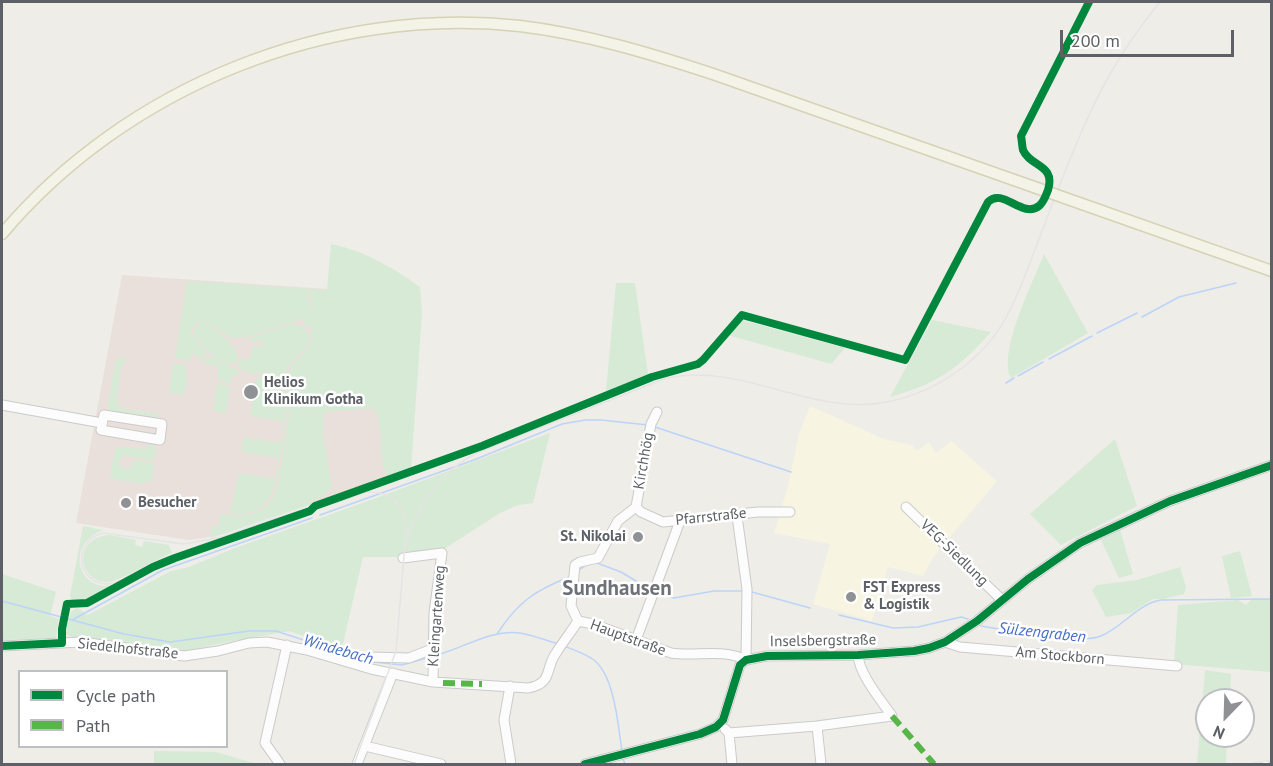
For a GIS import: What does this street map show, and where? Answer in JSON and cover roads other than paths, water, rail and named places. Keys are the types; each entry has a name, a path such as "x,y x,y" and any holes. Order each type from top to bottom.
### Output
{"main road":[{"path":"2,234 40,194 93,148 145,112 213,77 260,58 319,41 381,29 439,24 483,24 519,26 600,39 713,74 1272,271"}],"street":[{"path":"2,405 102,422 160,440 162,424 102,422"},
{"name":"Kirchhög","path":"578,621 571,606 576,565 598,558 618,521 636,507 650,427 657,412"},
{"name":"Inselsbergstraße","path":"746,660 766,656 858,655 914,651 945,642 977,621 1059,556 1080,543 1170,501 1272,465"},
{"name":"Pfarrstraße","path":"636,507 652,519 663,522 758,512 790,512"},
{"name":"VEG-Siedlung","path":"906,507 1002,600"},
{"path":"585,765 700,734 720,724 726,716 738,668 746,660 747,591 737,516"},
{"path":"636,640 680,521"},
{"name":"Kleingartenweg","path":"403,558 442,553 434,613 433,682"},
{"name":"Hauptstraße","path":"510,686 528,688 543,682 554,656 578,621 671,653 682,655 735,654 746,660"},
{"name":"Siedelhofstraße","path":"2,646 81,642 178,656 249,643 267,642 433,682 510,686"},
{"name":"Am Stockborn","path":"945,642 960,647 1177,666"},
{"path":"280,765 265,743 286,645"},
{"path":"369,657 409,658 432,654"},
{"path":"729,733 817,726 892,716 858,661 858,655"},
{"path":"357,765 393,673"},
{"path":"510,686 504,720 511,765"},
{"path":"720,724 729,733 732,765"},
{"path":"817,726 820,765"},
{"path":"367,740 437,764"}],"waterway":[{"path":"1142,317 1179,297 1236,283"},
{"path":"1097,333 1137,313"},
{"path":"1049,359 1092,336"},
{"path":"1018,376 1043,362"},
{"path":"1006,383 1014,378"},
{"path":"320,515 474,460 562,424 601,420 648,425"},
{"path":"655,427 791,472"},
{"path":"74,619 163,570 312,518"},
{"name":"Sülzengraben","path":"597,563 621,572 651,590"},
{"name":"Sülzengraben","path":"578,571 586,565"},
{"name":"Sülzengraben","path":"497,634 512,614 528,599 546,587 569,577"},
{"name":"Sülzengraben","path":"658,594 674,598 714,591 744,591"},
{"name":"Sülzengraben","path":"752,592 810,608"},
{"name":"Sülzengraben","path":"981,626 1043,636 1091,638 1109,632 1145,606 1161,600 1272,599"},
{"name":"Windebach","path":"2,601 124,634 170,642 249,631 276,631 365,660"},
{"name":"Sülzengraben","path":"839,615 893,628 918,627 961,617 968,619"},
{"name":"Windebach","path":"437,655 499,634 520,633 556,643"},
{"name":"Windebach","path":"564,646 594,660 607,678 617,716 622,751"},
{"name":"Windebach","path":"373,662 402,665 430,657"},
{"name":"Windebach","path":"623,759 625,764"}],"tram line":[{"path":"404,554 408,537 421,506 440,480 452,469 481,451 664,379 692,375 720,377 830,402 858,405 887,402 906,397 941,382 957,372 986,346 1008,314 1097,98 1122,55 1160,2"},
{"path":"222,537 184,544 103,533 93,537 86,544 82,562 89,577 97,582 113,583 170,556 282,516 338,502 466,454"},
{"path":"354,764 396,651 406,532 404,515 397,503 385,494 368,492"}],"railway":[{"path":"1254,764 1272,762"}],"place":[{"name":"Helios Klinikum Gotha","path":"251,392"},
{"name":"Besucher","path":"126,503"},
{"name":"St. Nikolai","path":"638,537"},
{"name":"FST Express & Logistik","path":"851,597"}],"district":[{"name":"Sundhausen","path":"617,589"}]}
